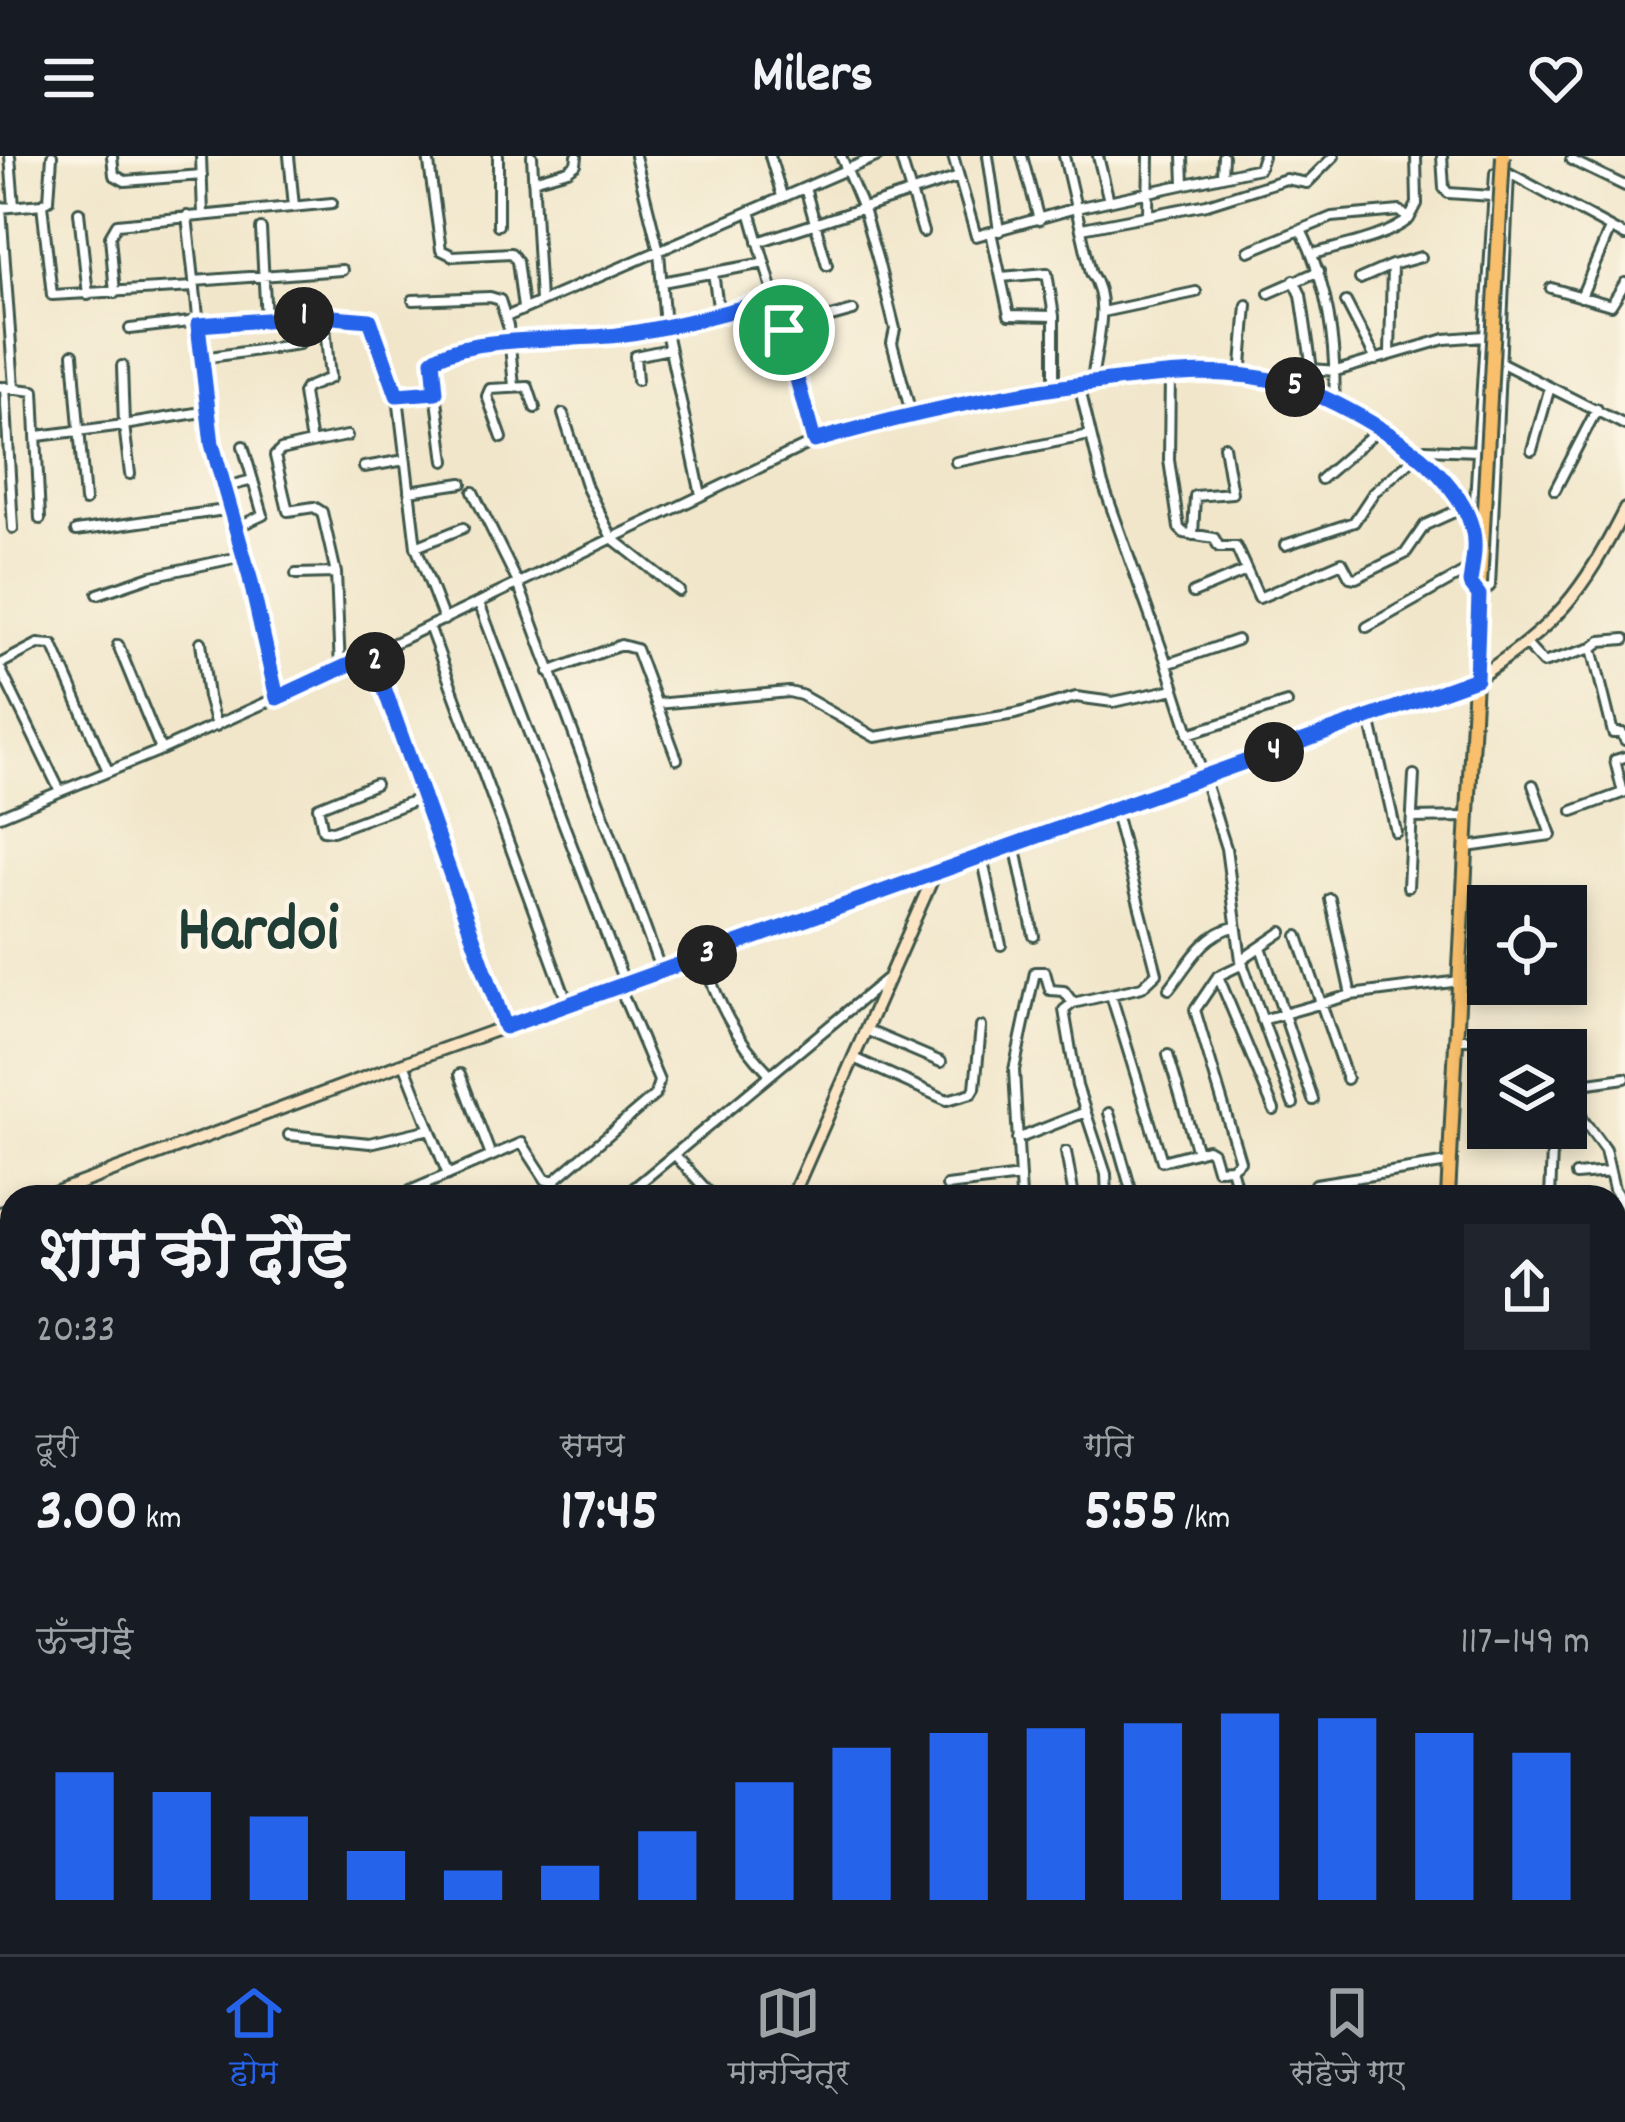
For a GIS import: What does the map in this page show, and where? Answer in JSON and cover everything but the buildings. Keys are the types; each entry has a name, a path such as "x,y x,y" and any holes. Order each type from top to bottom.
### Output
{"main road":[{"path":"1449,1185 1502,156"}],"street":[{"path":"10,156 14,206"},
{"path":"14,528 1,208 50,200 52,156"},
{"path":"112,156 114,175 125,182 202,175"},
{"path":"201,156 202,215"},
{"path":"289,156 294,206"},
{"path":"428,156 441,250 453,256 511,253 517,261 524,308"},
{"path":"498,156 498,225"},
{"path":"532,156 540,301"},
{"path":"533,180 568,170 577,156"},
{"path":"634,156 659,251 665,327 701,495"},
{"path":"770,156 782,196"},
{"path":"841,156 863,209 895,329 892,343 911,413"},
{"path":"507,321 524,308 878,156"},
{"path":"900,156 923,232"},
{"path":"953,156 974,235 1259,168 1263,156"},
{"path":"988,156 1009,315 1054,316"},
{"path":"1022,156 1039,220"},
{"path":"1064,156 1091,273 1100,288 1102,312 1092,383"},
{"path":"1098,156 1108,201"},
{"path":"1148,214 1149,156"},
{"path":"1183,156 1184,184"},
{"path":"1222,175 1223,156"},
{"path":"1082,228 1227,199 1286,179 1307,183 1334,156"},
{"path":"1313,254 1394,231 1409,219 1417,204 1416,156"},
{"path":"1442,156 1448,193 1492,196"},
{"path":"1571,160 1625,186"},
{"path":"1509,173 1490,586 1479,589 1470,583 1495,172 1509,173 1625,236"},
{"path":"758,242 959,178"},
{"path":"805,188 827,265"},
{"path":"115,293 110,236 117,224 332,203"},
{"path":"42,204 50,293 115,293 342,269"},
{"path":"750,211 814,441"},
{"path":"1250,251 1333,217 1400,211 1409,219"},
{"path":"79,212 88,295"},
{"path":"187,216 213,447 277,698"},
{"path":"261,229 266,320"},
{"path":"1301,229 1319,272 1336,371 1334,403"},
{"path":"1581,297 1610,229"},
{"path":"1360,279 1421,257"},
{"path":"662,282 764,263"},
{"path":"1390,354 1392,265"},
{"path":"1269,293 1319,272"},
{"path":"713,273 719,314"},
{"path":"1001,277 1048,273 1054,316 1054,386"},
{"path":"1294,280 1301,295 1309,367 1336,371 1445,339 1484,336"},
{"path":"1551,288 1613,304 1625,283"},
{"path":"1102,312 1196,292"},
{"path":"413,300 496,298 507,321 514,386"},
{"path":"446,461 435,357 459,348 615,336 775,299"},
{"path":"1346,302 1376,360"},
{"path":"1241,377 1247,305"},
{"path":"784,330 853,311"},
{"path":"311,443 304,389 331,378 324,316"},
{"path":"130,329 324,316 370,320 397,395 416,547 444,620"},
{"path":"203,358 299,344"},
{"path":"637,380 635,356 669,349"},
{"path":"73,353 85,501"},
{"path":"1483,359 1498,362 1625,425"},
{"path":"122,366 130,474"},
{"path":"1169,372 1171,488 1179,529 1213,537 1220,547 1236,547 1255,593 1264,599 1342,562 1350,577 1357,578 1405,554 1425,525 1463,508"},
{"path":"0,816 340,669 814,441 911,413 1054,386 1169,372 1289,385 1334,403 1418,453 1463,508 1474,534"},
{"path":"1079,385 1102,481 1226,848 1242,962 1293,1104"},
{"path":"502,438 488,392 514,386 531,389 535,408"},
{"path":"6,387 34,391 40,519"},
{"path":"1532,450 1550,387"},
{"path":"397,395 436,392"},
{"path":"1555,490 1597,409"},
{"path":"38,436 208,411"},
{"path":"563,413 592,502 612,538 680,591"},
{"path":"1321,479 1380,428"},
{"path":"956,462 1090,435"},
{"path":"340,669 336,572 322,512 314,507 288,511 275,457 281,450 347,436"},
{"path":"237,527 263,515 243,446"},
{"path":"1193,535 1195,496 1232,493 1224,446"},
{"path":"1285,545 1354,522 1374,493 1418,453 1435,446 1478,451"},
{"path":"364,467 406,460"},
{"path":"225,487 254,480"},
{"path":"409,491 462,483"},
{"path":"473,492 518,584 661,971"},
{"path":"76,531 232,509"},
{"path":"76,1185 1476,679 1526,644 1570,604 1625,509"},
{"path":"416,547 463,528"},
{"path":"98,594 151,576 244,556"},
{"path":"1366,627 1472,568"},
{"path":"1193,593 1246,571"},
{"path":"296,574 336,572"},
{"path":"423,1185 525,1144 544,1178 555,1180 655,1095 659,1082 478,604"},
{"path":"429,626 568,1004"},
{"path":"1526,644 1544,663 1601,641 1625,638"},
{"path":"1167,664 1237,640"},
{"path":"201,642 216,726"},
{"path":"60,791 0,666 38,644 53,645 108,770"},
{"path":"549,672 629,644 636,649 676,759"},
{"path":"118,645 161,750"},
{"path":"1592,648 1613,734 1622,733 1625,740"},
{"path":"372,654 505,1027"},
{"path":"656,704 789,692 874,737 1015,714 1076,697 1113,702 1175,689"},
{"path":"1188,734 1287,703"},
{"path":"1370,718 1396,832"},
{"path":"1573,811 1624,793 1615,760 1625,757"},
{"path":"1408,887 1414,775"},
{"path":"375,784 318,807 323,830 333,831 424,797"},
{"path":"1467,847 1551,835 1532,784"},
{"path":"1106,1185 1084,1113 1064,1014 1066,1006 1150,983 1157,973 1114,809"},
{"path":"1412,818 1469,817"},
{"path":"1015,844 1034,936"},
{"path":"982,856 1001,945"},
{"path":"797,1185 935,873"},
{"path":"1330,899 1351,994"},
{"path":"1168,989 1205,940 1216,931 1234,927"},
{"path":"1111,995 1162,1161 1210,1149 1217,1169 1231,1168 1240,1161 1195,1010 1218,976 1282,932"},
{"path":"1298,936 1347,1079"},
{"path":"1261,947 1313,1100"},
{"path":"702,956 740,1043 770,1074"},
{"path":"1020,1185 1014,1070 1035,972 1045,972 1050,990 1064,991 1073,1003"},
{"path":"637,1185 868,990 891,976"},
{"path":"1218,976 1274,1110"},
{"path":"1262,1020 1351,994 1461,980"},
{"path":"854,1058 947,1100 956,1099 975,1088 981,1027"},
{"path":"866,1030 941,1062"},
{"path":"1457,1039 1467,1039"},
{"path":"1168,1055 1197,1152"},
{"path":"404,1063 448,1174"},
{"path":"460,1074 490,1156"},
{"path":"1587,1083 1625,1078"},
{"path":"1017,1139 1084,1113"},
{"path":"1109,1113 1130,1185"},
{"path":"1587,1125 1605,1150 1614,1185"},
{"path":"289,1135 370,1142 430,1129"},
{"path":"1551,1185 1552,1149"},
{"path":"1066,1152 1072,1185"},
{"path":"675,1155 702,1185"},
{"path":"1315,1184 1450,1163"},
{"path":"1231,1168 1236,1185"},
{"path":"1576,1175 1610,1172"},
{"path":"954,1185 1020,1177"}],"district":[{"name":"Hardoi","path":"258,925"}],"route":[{"path":"775,299 784,330 814,441 911,413 1007,394 1169,372 1218,373 1289,385 1334,403 1418,453 1463,508 1474,534 1470,583 1479,595 1476,679 505,1027 372,654 277,698 212,444 198,325 321,316 365,318 375,328 397,395 436,392 433,360 459,348 615,336 775,299"}]}
